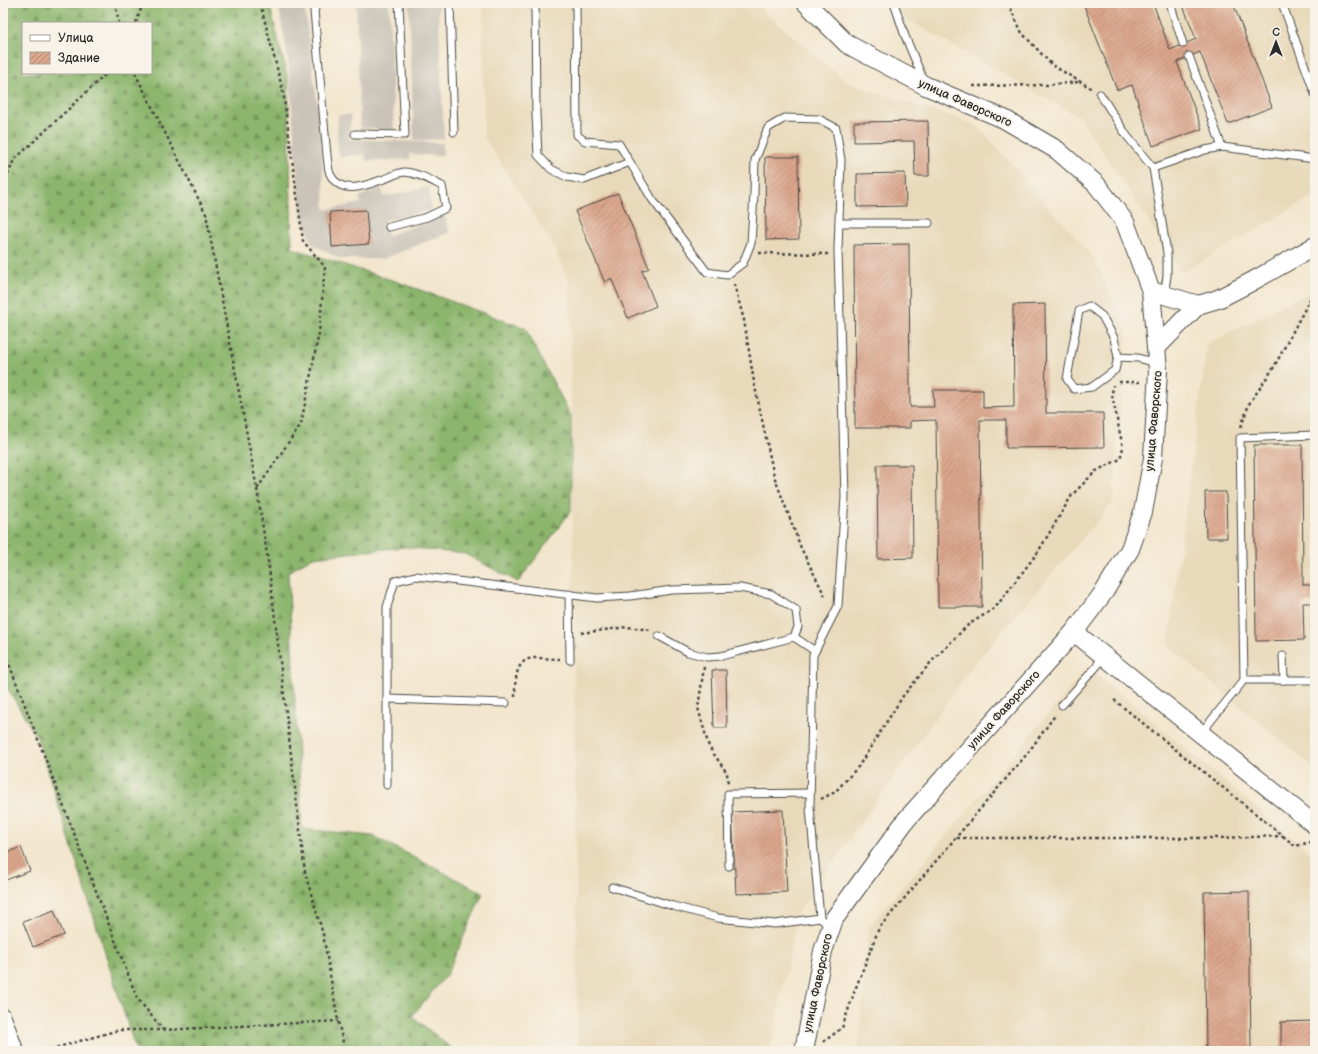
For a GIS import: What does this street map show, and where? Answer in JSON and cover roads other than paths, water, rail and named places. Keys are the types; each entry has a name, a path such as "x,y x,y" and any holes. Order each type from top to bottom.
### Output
{"street":[{"name":"улица Фаворского","path":"804,1051 823,951 825,923 834,919 906,820 1074,632 1104,592 1130,549 1143,512 1153,458 1158,355 1158,293 1125,222 1096,184 1057,150 1004,119 926,86 847,44 806,3"},
{"path":"1158,355 1198,305 1223,297 1315,246"},
{"path":"1158,293 1198,305"},
{"path":"1074,632 1315,825"},
{"path":"3,1016 16,1051"}],"lane":[{"path":"313,3 329,173 335,181 342,186 351,188 366,186 404,172 424,176 442,186 446,208 427,217 389,227"},
{"path":"314,11 317,3"},
{"path":"356,134 405,135 399,3"},
{"path":"450,3 454,132"},
{"path":"536,3 536,114 538,155 551,169 567,177 584,180 630,162"},
{"path":"576,3 577,135 585,141 619,144 652,199 707,272 727,275 743,263 751,242 755,160 768,128 785,118 819,119 836,128 841,160 838,254 845,497 838,606 813,655 810,794 810,808 825,923 774,924 718,918 612,887"},
{"path":"894,3 905,36 926,86"},
{"path":"1170,3 1183,44"},
{"path":"1282,3 1315,94"},
{"path":"1189,56 1222,147"},
{"path":"1100,94 1127,136 1154,168 1167,253 1167,276 1158,293"},
{"path":"1154,168 1205,150 1222,147 1315,159"},
{"path":"839,223 929,223"},
{"path":"1089,306 1102,316 1114,338 1118,357 1115,370 1092,387 1074,389 1067,379 1079,311 1089,306"},
{"path":"1118,357 1138,358 1158,355"},
{"path":"1200,734 1244,680 1240,438 1315,435"},
{"path":"387,785 386,607 395,581 416,576 597,598 630,596 672,590 740,588 771,594 796,610 798,627 794,637"},
{"path":"569,594 570,660"},
{"path":"659,636 688,652 707,657 721,656 794,637 815,651"},
{"path":"1062,705 1097,666 1102,654"},
{"path":"1283,656 1284,680"},
{"path":"1244,680 1315,680"},
{"path":"387,699 506,703"},
{"path":"729,866 728,794 810,794"}]}
